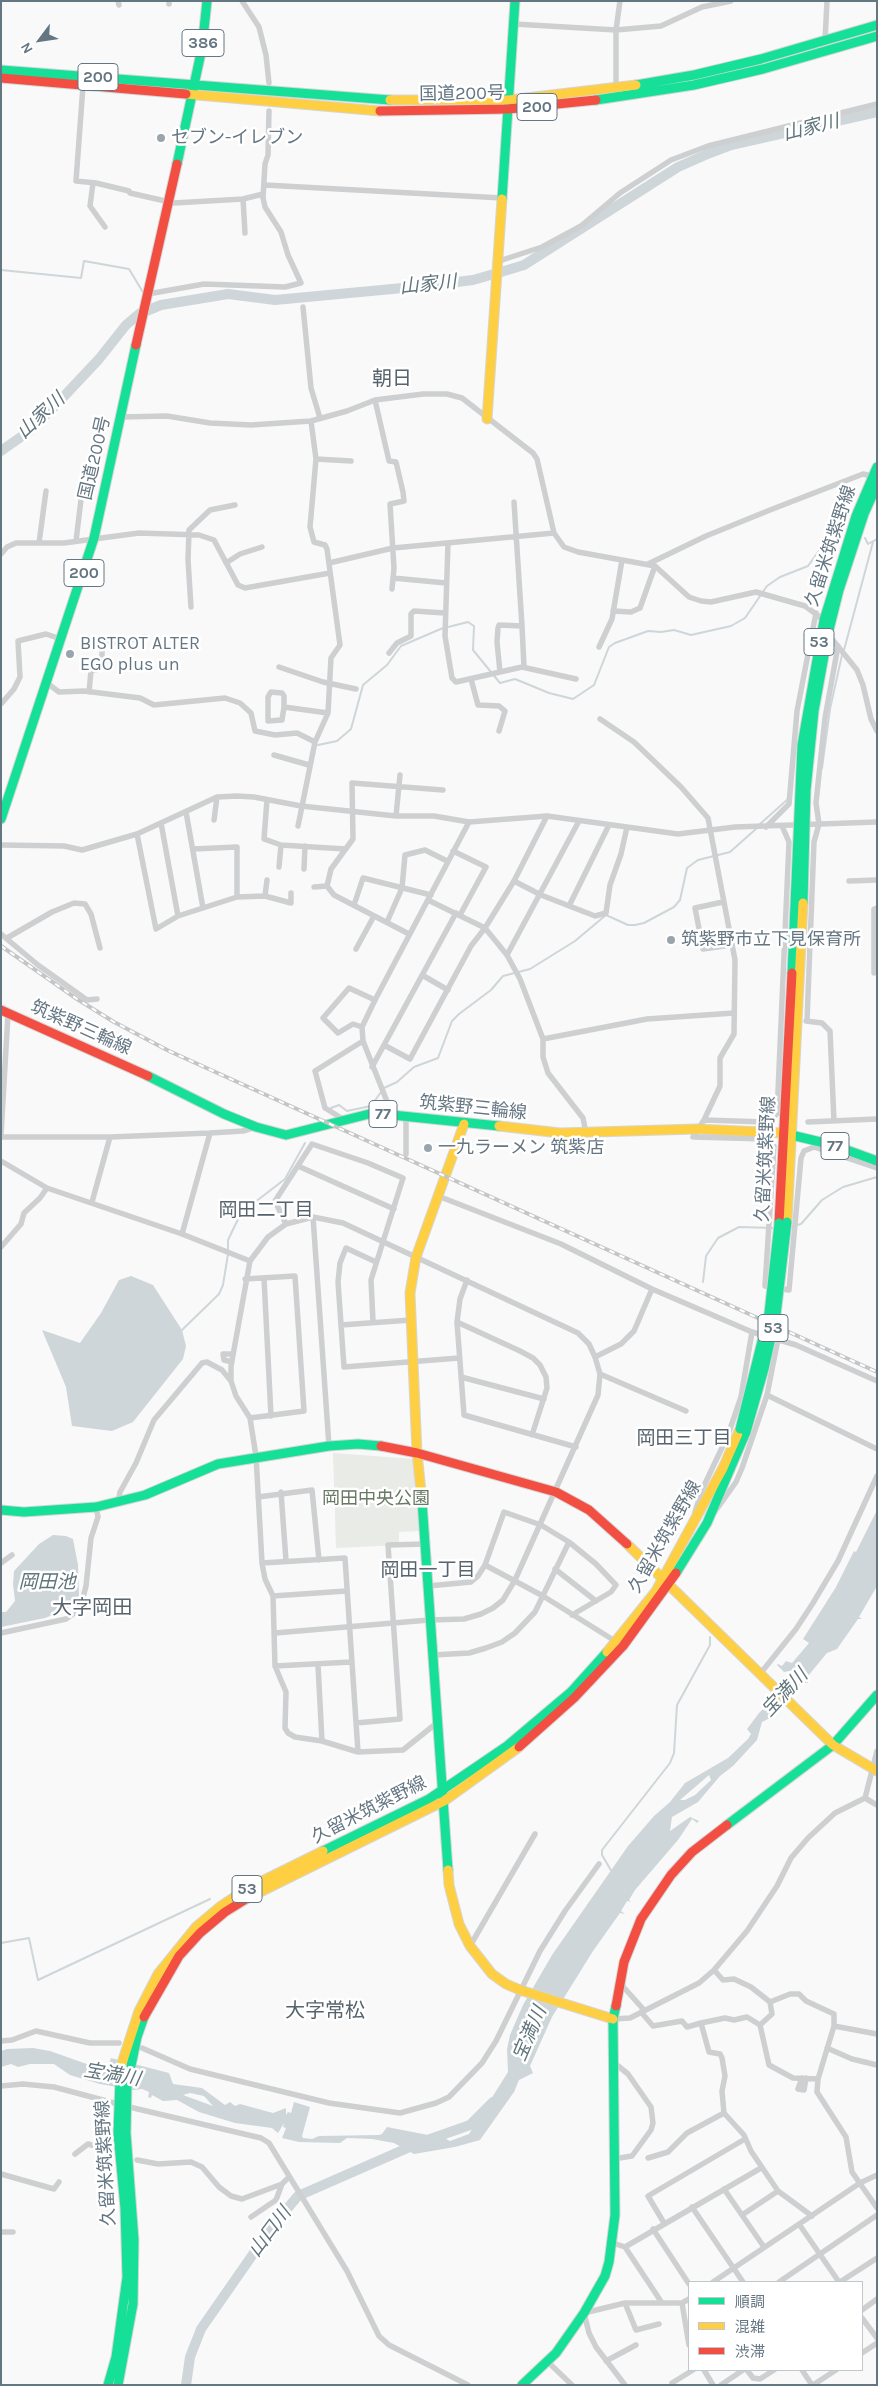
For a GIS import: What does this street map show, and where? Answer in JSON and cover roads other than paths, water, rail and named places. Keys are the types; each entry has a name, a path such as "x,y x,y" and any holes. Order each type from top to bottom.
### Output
{"main road":[{"name":"386","path":"194,84 202,48 208,1"},
{"path":"487,419 515,1"},
{"name":"国道200号","path":"1,70 194,84 372,100 508,100 616,88 694,75 877,25"},
{"name":"国道200号","path":"191,95 372,111 508,110 617,98 694,85 764,68 877,36"},
{"name":"200","path":"1,78 191,95"},
{"name":"国道200号","path":"1,819 94,538 194,84"},
{"name":"久留米筑紫野線","path":"126,2064 145,2015 164,1978 179,1956 200,1933 225,1912 254,1895 379,1835 444,1801 513,1753 574,1698 623,1646 707,1523 743,1430 769,1313 783,1223 788,1134 799,1021 803,826 802,745 824,620 853,524 877,467"},
{"name":"久留米筑紫野線","path":"803,826 814,711 828,634 849,558 877,485"},
{"name":"筑紫野三輪線","path":"5,1012 150,1077 224,1114 256,1127 286,1134 308,1131 343,1119 373,1113 560,1133 697,1129 788,1134 877,1160"},
{"path":"464,1124 416,1258 410,1293 417,1453 426,1544 429,1620 449,1885 459,1924 470,1946 492,1974 506,1984 523,1991 613,2018"},
{"name":"久留米筑紫野線","path":"108,2385 116,2357 127,2278 122,2102 126,2064 139,2011 154,1981 174,1952 196,1927 221,1906 248,1888 332,1849 443,1790 539,1720 571,1692 597,1664 656,1591 666,1582 743,1430"},
{"path":"1,1510 24,1512 96,1507 118,1503 145,1495 218,1464 256,1456 328,1446 378,1445 417,1453 556,1492 589,1510 666,1582 833,1745 874,1769"},
{"path":"522,2385 548,2362 584,2313 605,2276 613,2243 613,2018 619,1982 628,1948 641,1919 676,1868 699,1846 833,1745 877,1695"},
{"name":"久留米筑紫野線","path":"118,2385 133,2304 134,2240 122,2102"}],"street":[{"path":"616,88 616,30 620,1"},
{"path":"514,24 616,30 662,26 702,7 731,1"},
{"path":"824,41 827,1"},
{"path":"245,3 263,38 269,83"},
{"path":"83,86 76,181 93,183 168,202 243,199 263,194"},
{"path":"499,261 542,247 581,226 620,193 672,160 708,146 877,104"},
{"path":"148,294 204,284 285,287 301,283 288,255 281,232 265,207 263,194 269,111"},
{"path":"93,183 90,206 105,227"},
{"path":"265,185 502,198"},
{"path":"243,199 245,233"},
{"path":"303,307 311,388 320,418"},
{"path":"121,417 167,416 223,425 251,425 311,421 347,412 375,400 423,394 447,394 462,398 487,419 528,447 538,460 554,533 564,547 571,550 655,566 690,597 701,601 711,602 756,592 805,606 824,620"},
{"path":"375,400 390,460 396,462 404,501 390,504 393,548 392,589"},
{"path":"298,826 315,742 328,713 331,658 340,645 327,549 325,545 314,542 310,526 316,459 311,421"},
{"path":"316,459 351,461"},
{"path":"648,564 706,536 770,510 863,474 872,476"},
{"path":"76,541 83,483"},
{"path":"39,543 46,491"},
{"path":"514,502 524,667"},
{"path":"191,606 189,530 210,510 235,505"},
{"path":"1,554 7,547 16,543 76,541 139,533 199,535 214,540 238,585 245,588 330,573"},
{"path":"329,563 393,548 554,533"},
{"path":"448,543 445,636 452,678 456,682 524,667 576,679"},
{"path":"226,562 240,554 262,547"},
{"path":"599,647 612,619 622,560"},
{"path":"613,611 631,612 640,608 655,566"},
{"path":"393,578 446,583"},
{"path":"389,653 397,643 411,636 411,614 414,611 445,613"},
{"path":"766,827 789,804 797,711 816,614"},
{"path":"500,672 499,625 522,626"},
{"path":"1,704 14,689 20,677 18,641 46,634 61,639"},
{"path":"828,634 857,670 863,684 871,719 877,731"},
{"path":"89,692 91,671 102,666 102,645 146,638"},
{"path":"834,1121 830,1031 822,1023 799,1021 814,842 819,824 816,803 825,718 838,646"},
{"path":"279,667 356,689"},
{"path":"471,678 478,705 499,706 505,711 498,732"},
{"path":"47,684 59,692 89,692 140,698 154,704 225,698 240,703 251,713 255,731 274,736 297,733 315,742"},
{"path":"271,692 282,693 284,696 284,707 282,720 268,721 268,697 271,692"},
{"path":"284,707 328,713"},
{"path":"600,719 634,742 682,787 708,818 735,960 734,1034 718,1064 720,1086 704,1120 693,1137 766,1139 774,1146 765,1286 789,1290 801,1158 804,1151 814,1147 877,1168"},
{"path":"274,756 309,765"},
{"path":"396,816 400,775"},
{"path":"327,886 331,869 353,839 352,783 443,790"},
{"path":"1,845 64,846 82,850 137,834 216,798 254,797 301,806 396,816 434,816 469,822 547,816 678,834 709,830 877,822"},
{"path":"214,820 216,798"},
{"path":"267,800 264,838 282,844 345,849"},
{"path":"186,812 203,908"},
{"path":"384,1045 410,1059 471,946 485,928 514,881 547,816"},
{"path":"507,955 541,895 579,820"},
{"path":"392,1114 363,1041 362,1027 469,822"},
{"path":"161,823 178,916"},
{"path":"569,906 609,825"},
{"path":"704,1120 766,1122 777,1114 789,842 782,826"},
{"path":"514,881 541,895 596,916 606,913 610,886 621,854 627,827"},
{"path":"137,834 156,929 178,916 237,896 265,896 291,903 292,893"},
{"path":"279,867 282,844"},
{"path":"304,869 305,846"},
{"path":"193,850 237,847 237,896"},
{"path":"387,922 402,888 405,854 425,850 448,861"},
{"path":"372,1067 422,975 486,867 453,851"},
{"path":"354,905 363,878 429,897 485,928 507,955 520,979 543,1039 544,1057 548,1073 583,1118 586,1133"},
{"path":"265,896 267,880"},
{"path":"849,881 877,880"},
{"path":"314,887 327,886"},
{"path":"327,886 334,894 409,934"},
{"path":"723,902 695,908 703,949 731,945"},
{"path":"7,938 52,912 74,903 85,904 91,914 100,948"},
{"path":"874,973 874,909 877,908"},
{"path":"356,949 374,916"},
{"path":"1,934 38,965 87,1000 97,999"},
{"path":"422,975 448,990"},
{"path":"362,1027 353,1024 338,1032 323,1018 349,988 375,1000"},
{"path":"5,1012 1,1136 110,1137 243,1131 256,1127"},
{"path":"543,1039 647,1019 734,1014"},
{"path":"343,1119 325,1108 315,1071 363,1041"},
{"path":"406,1117 406,1154"},
{"path":"808,1122 877,1119"},
{"path":"286,1224 275,1201 312,1144 308,1131"},
{"path":"182,1234 210,1133"},
{"path":"92,1202 110,1137"},
{"path":"312,1144 368,1162 403,1178 370,1280 373,1322"},
{"path":"1,1161 46,1188 182,1234 250,1262"},
{"path":"298,1166 394,1209"},
{"path":"1,1247 21,1224 24,1212 40,1198 46,1188"},
{"path":"438,1196 561,1244 652,1289 752,1332 778,1339 877,1381"},
{"path":"313,1217 328,1446"},
{"path":"231,1381 233,1354 250,1262 264,1242 286,1224 313,1217 343,1223 578,1333 589,1344 600,1374 598,1395 516,1580 503,1600 481,1614 464,1619 429,1620 275,1633"},
{"path":"376,1262 346,1248 340,1262 338,1282 344,1367 459,1358"},
{"path":"246,1279 295,1276 304,1412 250,1418"},
{"path":"264,1278 272,1416"},
{"path":"467,1280 460,1299 457,1322 464,1415 576,1446"},
{"path":"595,1357 621,1344 634,1331 652,1289"},
{"path":"341,1325 411,1320"},
{"path":"457,1322 533,1358 546,1377 547,1388 532,1435"},
{"path":"689,1534 702,1490 728,1435 741,1397 752,1332"},
{"path":"707,1523 736,1482 767,1395 778,1339"},
{"path":"232,1362 224,1360 223,1354 233,1354"},
{"path":"118,1503 120,1492 136,1462 154,1420 202,1363 207,1362 222,1370 231,1381 236,1396 250,1418 256,1456 262,1563 265,1579 273,1596 275,1666 286,1692 284,1720 288,1733 295,1737 322,1741 358,1752 403,1750 438,1722"},
{"path":"600,1374 686,1411"},
{"path":"460,1377 544,1399"},
{"path":"767,1395 877,1449"},
{"path":"763,1677 833,1570 877,1476"},
{"path":"258,1496 312,1490 319,1560"},
{"path":"281,1492 286,1561"},
{"path":"1,1634 66,1619 80,1609 86,1586 91,1538 98,1517 96,1507"},
{"path":"428,1586 472,1582 485,1566 504,1512 541,1525 569,1542 596,1564 616,1585 611,1592 572,1615"},
{"path":"433,1656 469,1653 502,1642 524,1624 535,1612 569,1542"},
{"path":"356,1723 400,1719 388,1545 426,1544"},
{"path":"1,1563 12,1555"},
{"path":"262,1563 345,1558 350,1662 358,1752"},
{"path":"485,1566 516,1580 615,1641"},
{"path":"555,1569 596,1601"},
{"path":"273,1596 346,1591"},
{"path":"275,1666 350,1662"},
{"path":"318,1665 322,1741"},
{"path":"613,2018 630,2018 699,1983 714,1970 747,1931 777,1886 791,1858 808,1838 835,1813 865,1798 874,1769 877,1751"},
{"path":"865,1798 877,1805"},
{"path":"470,1946 535,1834"},
{"path":"142,2048 190,2069 329,2103 400,2113 422,2108 449,2096 470,2076 496,2041 523,1991 540,1951 565,1911 599,1864"},
{"path":"714,1970 723,1980 734,1979 750,1987 770,2002 772,2014 760,2025"},
{"path":"619,1982 653,2026 682,2021 687,2027 725,2018 734,2020 747,2017 760,2025 769,2065 793,2078 818,2078"},
{"path":"770,2002 790,1994 799,1994 806,2001 834,2014 834,2026 818,2078 817,2092 846,2137 850,2166 877,2208"},
{"path":"701,2024 709,2052 720,2054 722,2058 725,2076 722,2091 724,2113 744,2135 761,2168 778,2191 812,2216"},
{"path":"834,2026 877,2034"},
{"path":"1,2041 12,2040 36,2031 90,2044 119,2043"},
{"path":"827,2048 852,2059 877,2064"},
{"path":"612,2061 628,2074 650,2107 653,2123 651,2130 632,2156 613,2159"},
{"path":"1,2086 24,2084 54,2087 122,2102 261,2138 269,2142 290,2178 311,2208 347,2271 379,2336 388,2345 468,2385"},
{"path":"648,2158 668,2152 679,2143 686,2133 724,2113"},
{"path":"664,2223 648,2196 745,2140"},
{"path":"75,2154 88,2144 112,2151"},
{"path":"137,2160 158,2164 190,2162 202,2167 231,2196 242,2199 282,2184 290,2178"},
{"path":"625,2247 653,2229 761,2168"},
{"path":"1,2174 54,2189 59,2182"},
{"path":"714,2281 860,2183 877,2175"},
{"path":"251,2217 276,2200 282,2184"},
{"path":"724,2189 764,2248"},
{"path":"742,2215 778,2191"},
{"path":"692,2207 742,2281"},
{"path":"781,2281 877,2215"},
{"path":"799,2224 839,2281"},
{"path":"653,2229 688,2282"},
{"path":"1,2232 13,2232"},
{"path":"613,2243 625,2247 662,2303"},
{"path":"842,2281 877,2258"},
{"path":"863,2309 877,2299"},
{"path":"624,2385 606,2361 589,2333 584,2313 625,2303 682,2303 688,2300"},
{"path":"625,2303 636,2330 659,2324"},
{"path":"682,2303 688,2339"},
{"path":"863,2319 877,2338"},
{"path":"863,2351 877,2343"},
{"path":"606,2361 636,2345"},
{"path":"548,2362 572,2385"},
{"path":"672,2383 691,2371"},
{"path":"705,2371 713,2385"},
{"path":"721,2385 742,2371"},
{"path":"748,2371 753,2378 760,2379 772,2371"},
{"path":"803,2371 813,2385 834,2371"}],"water":[{"path":"131,1276 153,1285 182,1330 186,1346 183,1359 133,1422 112,1431 72,1426 66,1387 42,1330 80,1343 101,1313 119,1280"},
{"name":"宝満川","path":"877,1510 877,1586 859,1617 862,1619 858,1619 837,1649 827,1653 808,1676 808,1683 802,1683 770,1718 762,1722 757,1740 733,1766 720,1776 698,1802 672,1817 670,1831 690,1817 699,1821 697,1823 692,1819 678,1840 635,1890 629,1900 631,1902 627,1901 621,1911 625,1914 620,1913 593,1951 552,2017 530,2066 533,2073 519,2080 514,2092 480,2140 455,2147 414,2154 394,2143 372,2139 347,2138 340,2143 299,2142 282,2138 286,2128 283,2127 284,2123 278,2133 272,2128 235,2123 199,2112 177,2100 163,2101 152,2095 151,2098 148,2097 149,2092 142,2089 134,2090 100,2084 70,2075 54,2064 30,2064 18,2067 11,2064 1,2067 1,2051 7,2049 33,2048 50,2051 98,2068 108,2067 111,2058 169,2073 173,2084 202,2088 225,2105 230,2102 235,2106 240,2104 273,2113 286,2108 286,2115 288,2112 291,2113 294,2102 310,2107 303,2138 379,2135 387,2127 428,2135 437,2134 450,2141 469,2134 508,2072 507,2049 510,2035 523,2005 552,1955 628,1846 654,1816 670,1802 685,1783 728,1758 748,1739 751,1734 747,1729 759,1713 772,1700 788,1690 798,1679 802,1673 800,1669 784,1672 777,1665 782,1666 786,1661 792,1663 809,1643 803,1639 836,1587 854,1551 856,1552","holes":["709,1775 711,1780 695,1795 685,1800 680,1800","190,2093 204,2096 213,2106 183,2095"]},
{"name":"岡田池","path":"53,1535 66,1536 73,1539 78,1565 79,1596 67,1609 45,1618 1,1627 1,1612 6,1612 15,1601 14,1571 39,1544"}],"waterway":[{"name":"山家川","path":"1,451 28,432 53,408 99,359 126,325 139,314 161,305 228,294 275,300 473,280 524,265 678,167 710,153 731,145 877,112"},
{"path":"1,270 81,278 84,261 129,269 144,294"},
{"path":"448,627 468,622 474,626 473,650 500,683 515,679 549,693 573,699 594,685 609,647 615,643 648,631 674,630 691,635 731,626 745,618 767,586 780,577 808,566 826,541 842,534"},
{"path":"865,538 868,544 877,539"},
{"path":"844,650 873,542"},
{"path":"318,745 337,741 351,729 363,685 387,665 401,646 443,628"},
{"path":"822,768 830,709 842,655"},
{"path":"760,824 788,799"},
{"path":"384,1088 397,1082 414,1067 438,1058 452,1021 491,990 503,976 530,969 575,941 606,915 628,925 635,925 644,923 674,907 680,900 687,868 698,860 730,852 757,828"},
{"path":"331,1108 339,1105 347,1111 371,1106 381,1092"},
{"path":"228,1249 228,1240 241,1213 285,1179 305,1143"},
{"path":"789,1227 801,1224 822,1200 843,1187 877,1177"},
{"path":"703,1282 706,1256 718,1238 739,1227 774,1228"},
{"path":"182,1330 219,1294 223,1285 228,1254"},
{"path":"612,1872 602,1855 602,1850 670,1763 674,1753 677,1705 710,1645 710,1637"},
{"path":"1,1943 29,1938 38,1980 210,1899"},
{"name":"山口川","path":"186,2385 190,2357 201,2329 274,2224 298,2196 419,2143 470,2125 493,2102"}],"railway":[{"path":"1,946 77,999 114,1022 169,1051 877,1372"}],"place":[{"name":"セブン-イレブン","path":"161,138"},
{"name":"BISTROT ALTER EGO plus un","path":"70,654"},
{"name":"筑紫野市立下見保育所","path":"671,940"},
{"name":"一九ラーメン 筑紫店","path":"428,1148"}],"district":[{"name":"朝日","path":"392,379"},
{"name":"岡田二丁目","path":"266,1211"},
{"name":"岡田三丁目","path":"684,1439"},
{"name":"岡田一丁目","path":"428,1571"},
{"name":"大字岡田","path":"92,1608"},
{"name":"大字常松","path":"325,2011"}],"park label":[{"name":"岡田中央公園","path":"376,1499"}]}
